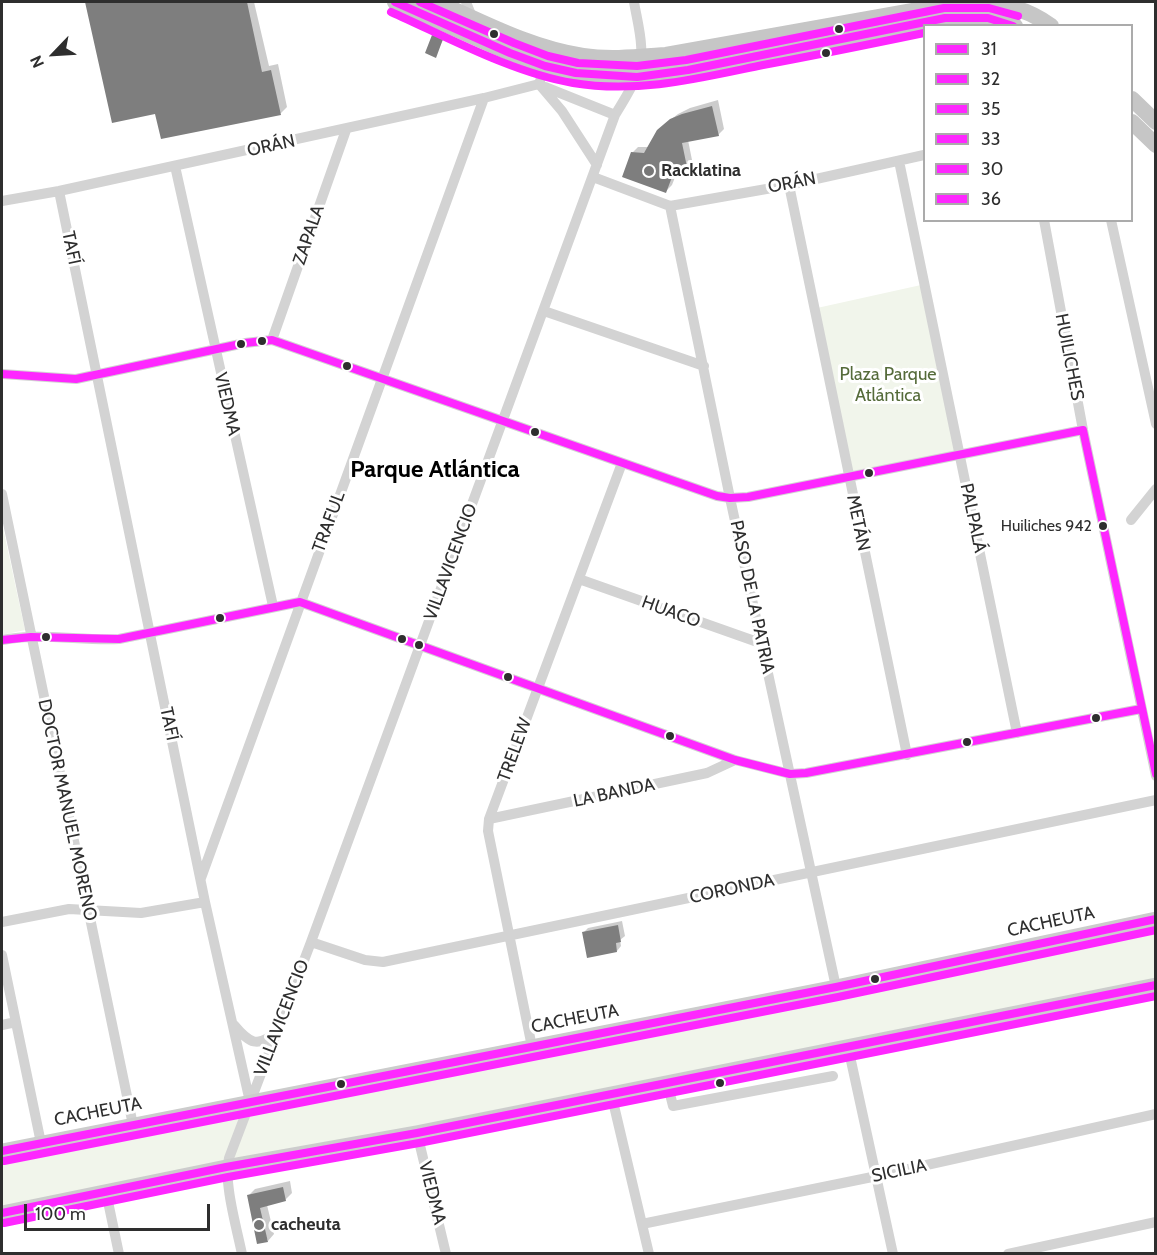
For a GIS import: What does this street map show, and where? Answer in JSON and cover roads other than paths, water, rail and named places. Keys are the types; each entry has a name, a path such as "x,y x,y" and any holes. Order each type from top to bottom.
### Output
{"main road":[{"path":"395,2 545,66 576,73 637,77 688,70 945,18 988,18 1008,24"},
{"path":"436,2 528,42 566,53 599,57 666,55 957,3 996,3 1010,6 1047,24"},
{"path":"1133,101 1155,122"},
{"path":"1133,124 1155,145"}],"street":[{"path":"466,2 472,18"},
{"path":"634,2 642,57"},
{"name":"VILLAVICENCIO","path":"250,1102 615,115 637,77 642,57"},
{"path":"539,84 545,66"},
{"path":"539,84 615,115"},
{"path":"539,84 562,111 597,165"},
{"name":"ORÁN","path":"2,201 346,130 539,84"},
{"name":"TRAFUL","path":"201,878 484,98"},
{"name":"ZAPALA","path":"272,340 346,130"},
{"name":"ORÁN","path":"670,206 789,185 923,155"},
{"name":"PALPALÁ","path":"899,161 1017,733"},
{"name":"VIEDMA","path":"175,166 273,606"},
{"path":"593,177 670,206"},
{"name":"METÁN","path":"789,185 907,755"},
{"name":"TAFÍ","path":"59,191 99,375 205,902 250,1102"},
{"name":"PASO DE LA PATRIA","path":"670,206 730,498 836,987"},
{"name":"HUILICHES","path":"1044,222 1083,430 1155,776"},
{"path":"1111,222 1155,425"},
{"path":"544,311 704,366"},
{"path":"2,374 63,380 99,375 272,340 717,496 730,498 748,497 1083,430"},
{"name":"TRELEW","path":"532,1047 488,831 489,819 622,463"},
{"path":"1131,520 1155,489"},
{"name":"DOCTOR MANUEL MORENO","path":"2,494 133,1125"},
{"name":"HUACO","path":"579,579 763,644"},
{"path":"2,640 31,636 119,639 300,602 735,760 790,774 907,755 1141,709"},
{"name":"LA BANDA","path":"489,819 707,773 735,760"},
{"name":"CORONDA","path":"311,942 375,962 1155,800"},
{"path":"2,922 69,909 141,913 205,902"},
{"name":"CACHEUTA","path":"2,1151 836,987 1155,919"},
{"path":"2,955 41,1143"},
{"path":"2,1213 226,1167 417,1133 1155,985"},
{"path":"2,1025 16,1022"},
{"path":"232,1023 250,1041 259,1042 269,1038 277,1030"},
{"path":"848,1047 893,1254"},
{"path":"667,1082 673,1106 833,1076"},
{"path":"611,1093 649,1254"},
{"path":"242,1254 226,1167 250,1102"},
{"name":"SICILIA","path":"642,1224 877,1176 1155,1114"},
{"name":"VIEDMA","path":"417,1133 446,1254"},
{"path":"106,1192 119,1254"},
{"path":"1008,1254 1155,1222"}],"place":[{"name":"Racklatina","path":"649,171"},
{"name":"Huiliches 942","path":"1103,526"},
{"name":"cacheuta","path":"259,1225"}],"district":[{"name":"Parque Atlántica","path":"435,470"}],"park label":[{"name":"Plaza Parque Atlántica","path":"888,385"}]}
